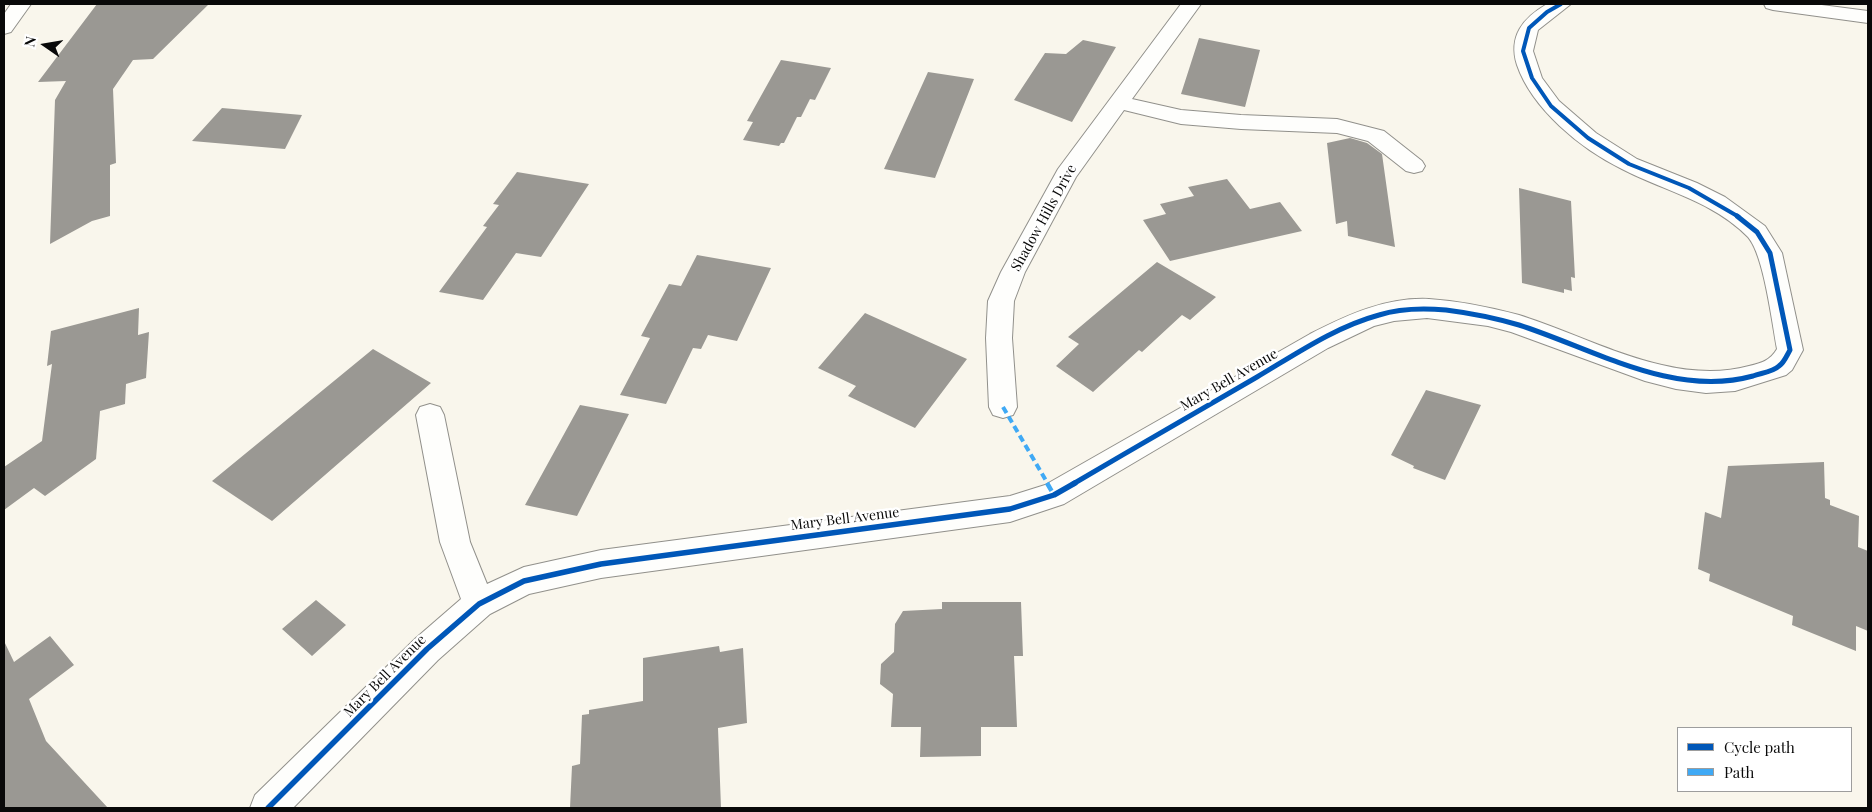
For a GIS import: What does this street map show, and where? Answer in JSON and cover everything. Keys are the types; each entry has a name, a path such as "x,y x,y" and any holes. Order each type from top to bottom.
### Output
{"street":[{"path":"4,28 21,4"},
{"name":"Shadow Hills Drive","path":"1003,408 999,338 1001,301 1013,272 1066,174 1191,4"},
{"name":"Mary Bell Avenue","path":"268,808 427,649 479,604 524,580 601,564 1010,509 1054,495 1319,341 1361,320 1387,311 1444,310 1477,314 1528,328 1630,367 1679,380 1716,382 1746,380 1780,366 1790,350 1770,252 1757,232 1716,202 1630,164 1588,138 1551,106 1532,78 1522,51 1529,28 1547,12 1561,4"},
{"path":"1773,4 1868,17"},
{"path":"1119,102 1181,117 1346,128 1376,136 1414,166"},
{"path":"430,415 454,542 479,604"}],"building":[{"path":"97,4 209,4 153,59 133,60 113,89 116,163 110,165 110,216 92,221 50,244 55,100 66,81 38,82"},
{"path":"1199,38 1260,50 1245,107 1181,94"},
{"path":"1083,40 1116,47 1072,122 1014,100 1045,53 1066,54"},
{"path":"781,60 831,68 815,100 810,99 801,117 797,117 784,143 781,143 779,146 743,140 753,122 747,121"},
{"path":"928,72 974,79 935,178 884,169"},
{"path":"222,108 302,115 285,149 192,141"},
{"path":"1350,138 1367,143 1382,154 1395,247 1348,236 1347,221 1336,224 1327,143"},
{"path":"517,172 589,184 541,257 516,253 483,300 439,292 487,227 483,226 499,205 493,204"},
{"path":"1227,179 1250,209 1280,202 1302,231 1170,261 1143,220 1166,214 1160,204 1194,196 1188,187"},
{"path":"1519,188 1571,201 1575,278 1571,277 1572,291 1564,289 1564,293 1522,283"},
{"path":"697,255 771,268 737,341 708,335 701,349 693,348 666,404 620,395 650,338 641,336 669,284 681,286"},
{"path":"1157,262 1216,297 1190,320 1182,315 1142,352 1139,350 1093,392 1056,366 1079,344 1068,337"},
{"path":"139,308 138,335 149,332 146,378 126,384 125,404 100,411 96,459 45,496 34,488 4,510 4,467 42,441 52,364 47,366 51,331"},
{"path":"865,313 967,359 915,428 848,396 856,386 818,368"},
{"path":"373,349 431,383 272,521 212,481"},
{"path":"1426,390 1481,405 1445,480 1413,468 1414,466 1391,455"},
{"path":"580,405 629,414 577,516 525,505"},
{"path":"1824,462 1825,498 1830,500 1830,505 1859,516 1858,547 1868,551 1868,631 1856,626 1856,651 1792,625 1793,616 1709,581 1710,574 1698,569 1705,512 1721,518 1728,466"},
{"path":"316,600 346,625 312,656 282,629"},
{"path":"942,602 1021,602 1023,656 1014,656 1017,727 981,727 981,756 920,757 921,727 891,727 893,694 880,684 881,664 894,652 895,624 903,611 942,609"},
{"path":"50,636 74,665 29,699 46,741 108,808 4,808 4,641 14,662"},
{"path":"719,646 720,652 743,648 747,723 718,728 721,808 570,808 572,766 580,764 582,715 589,714 589,710 643,701 643,658"}],"marked path":[{"path":"1003,407 1054,495"}],"cycle path":[{"path":"268,808 427,649 479,604 524,581 601,564 1010,509 1054,495 1319,341 1379,315 1394,311 1427,309 1456,311 1488,317 1530,329 1645,371 1706,382 1735,381 1780,366 1790,350 1770,253 1757,232 1717,203 1689,188 1629,164 1588,138 1551,106 1532,78 1523,51 1529,28 1547,12 1561,4"}]}
